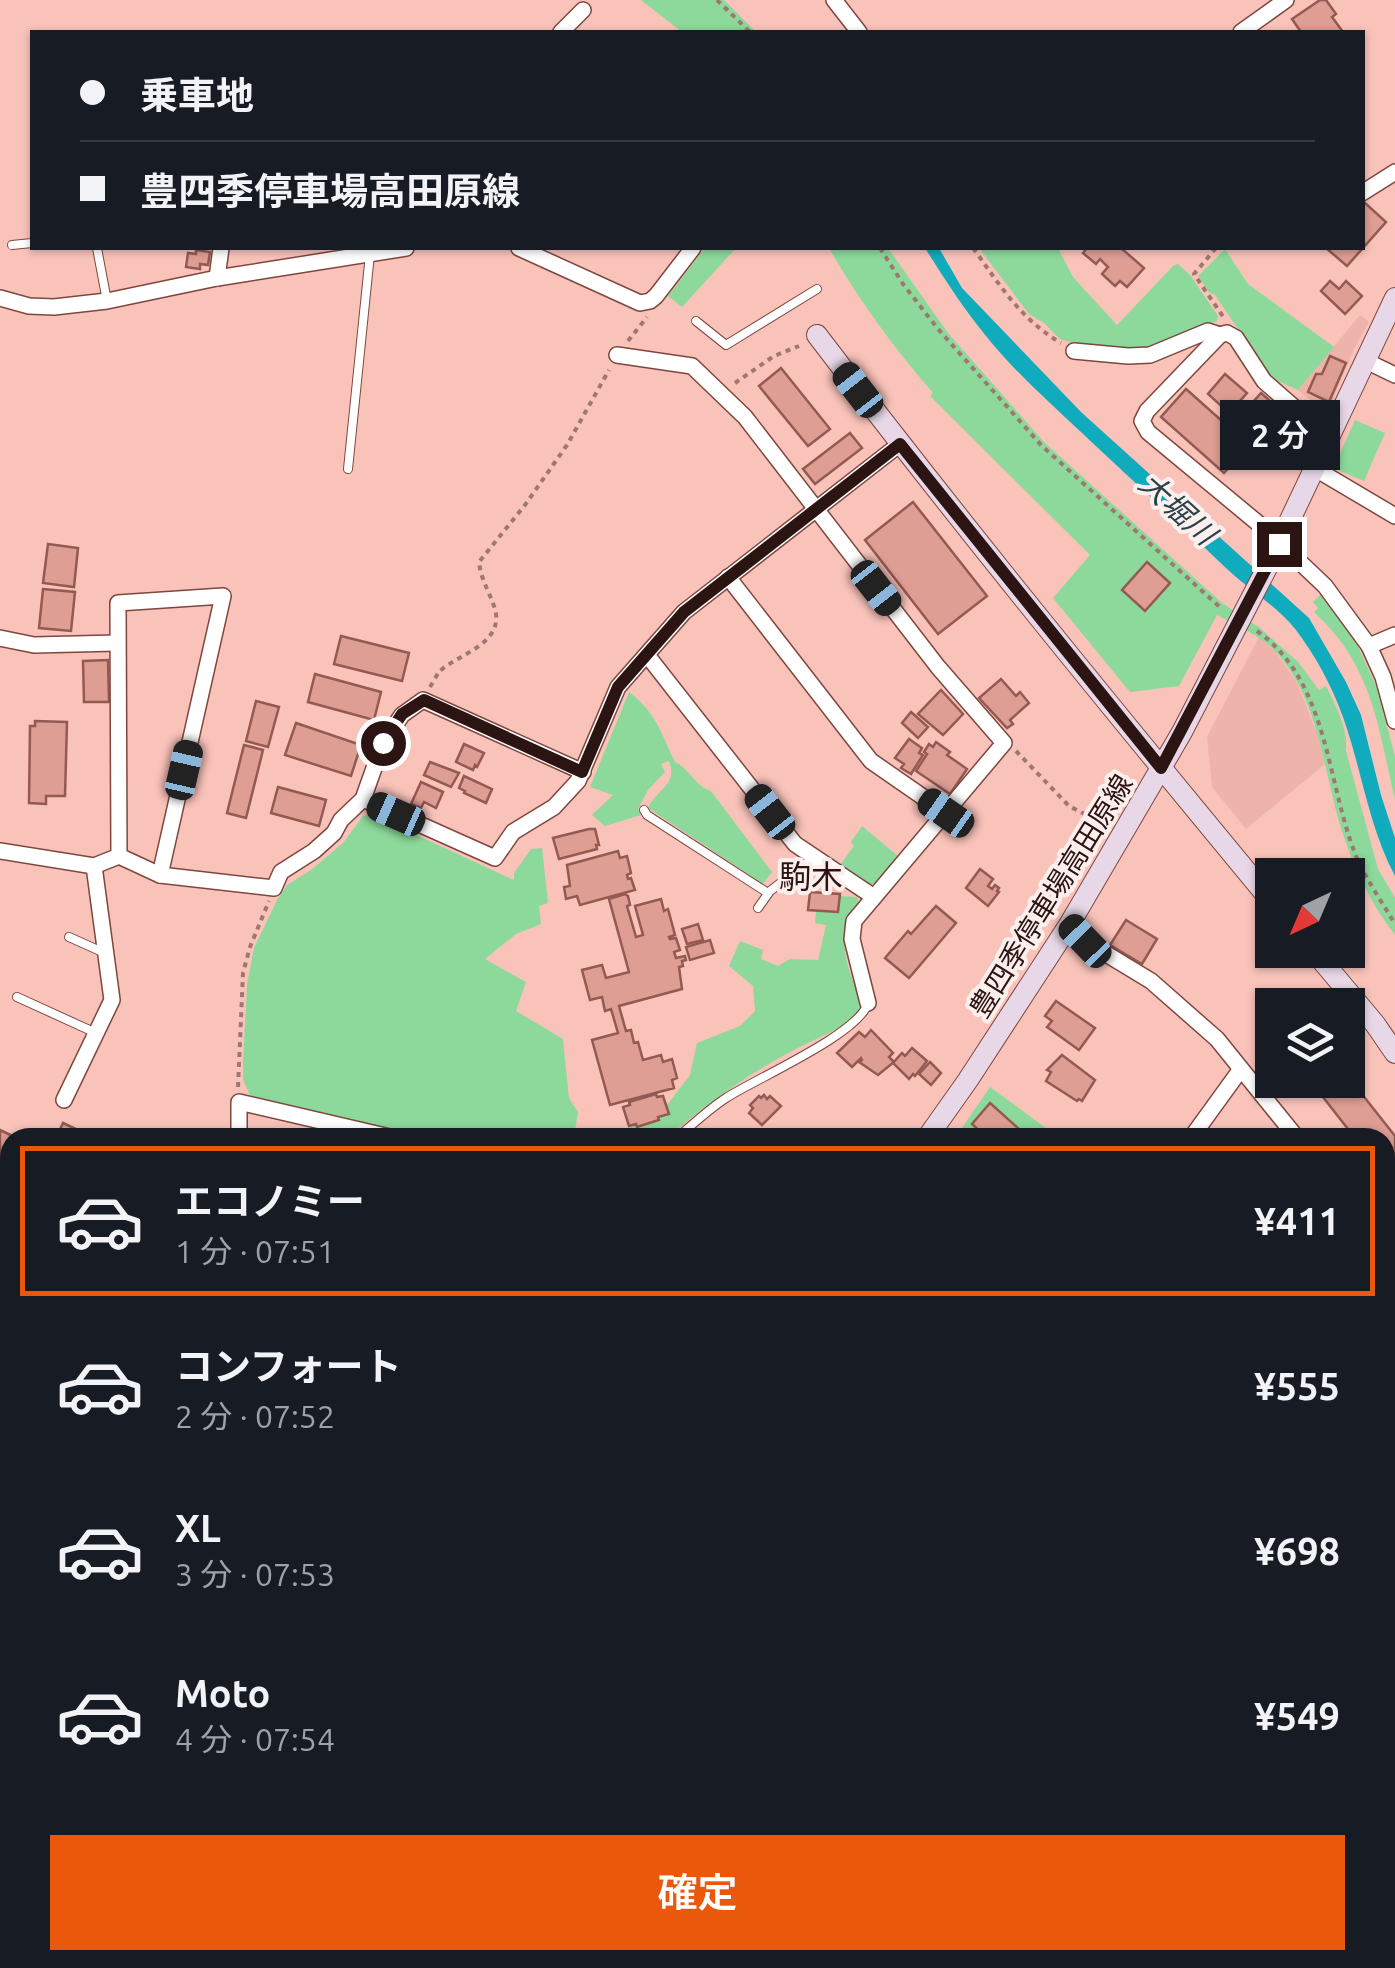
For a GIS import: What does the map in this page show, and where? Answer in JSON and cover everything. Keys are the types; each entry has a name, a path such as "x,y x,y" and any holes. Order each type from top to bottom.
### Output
{"main road":[{"name":"豊四季停車場高田原線","path":"934,1128 1069,925 1161,768 1234,612 1276,551 1395,298"},
{"path":"808,341 900,444 1255,881"},
{"path":"1327,968 1395,1052"}],"street":[{"path":"834,0 857,30"},
{"path":"1244,30 1286,0"},
{"path":"563,30 583,10"},
{"path":"1365,191 1395,172"},
{"path":"217,278 221,250"},
{"path":"0,298 29,306 54,307 107,301 217,278 394,250"},
{"path":"523,250 640,303 656,296 690,250"},
{"path":"1074,351 1150,355 1208,331 1236,338 1264,381 1329,438"},
{"path":"1223,334 1146,411 1142,422 1148,432 1265,529 1276,551 1324,586 1368,646 1384,678 1395,721"},
{"path":"617,355 692,366 745,417 814,510 1004,743 854,921 852,939 868,1003"},
{"path":"1366,361 1395,375"},
{"path":"364,799 495,858 513,832 554,808 578,781 618,687 684,612 900,444"},
{"path":"1314,468 1395,516"},
{"path":"728,578 871,761 946,813"},
{"path":"119,856 118,603 223,596 160,875"},
{"path":"1368,646 1395,635"},
{"path":"0,638 34,645 117,643"},
{"path":"646,656 795,844 874,897"},
{"path":"0,850 94,866 119,856 160,875 274,888 282,872 324,842 364,799 383,743 402,714 424,700 582,772"},
{"path":"64,1100 112,1000 94,866"},
{"path":"1069,925 1085,941 1151,981 1217,1039 1289,1128"},
{"path":"1197,1128 1241,1069"},
{"path":"239,1128 239,1102 322,1128"}],"lane":[{"path":"12,245 30,243"},
{"path":"96,250 107,301"},
{"path":"348,469 370,254"},
{"path":"696,321 726,345 817,288"},
{"path":"644,810 768,893"},
{"path":"758,908 768,893 816,857"},
{"path":"69,937 106,954"},
{"path":"18,997 96,1033"},
{"path":"689,1128 722,1100 838,1036 865,1014 868,1003"}],"path":[{"path":"717,0 748,30"},
{"path":"881,250 938,329 1042,446 1234,612"},
{"path":"974,250 1015,307 1041,331 1074,351"},
{"path":"1214,250 1194,274 1224,316 1223,334"},
{"path":"424,700 437,674 491,634 496,614 479,562 526,506 566,445 617,355 642,325 650,301"},
{"path":"720,393 774,356 808,341"},
{"path":"1256,631 1277,649 1314,705 1357,857 1395,924"},
{"path":"1004,743 1069,806 1108,826"},
{"path":"239,1102 243,973 274,888"}],"shaded area":[{"path":"1360,315 1369,322 1324,420 1312,401 1298,390"},
{"path":"1259,637 1275,651 1297,683 1325,764 1246,829 1212,787 1207,737"}],"green space":[{"path":"641,0 724,0 754,30 679,30"},
{"path":"703,250 734,250 682,307 668,296"},
{"path":"830,250 889,250 948,333 1044,442 1222,603 1260,628 1298,662 1319,690 1326,686 1343,726 1346,751 1378,869 1395,898 1395,935 1365,886 1365,858 1352,858 1310,712 1290,670 1276,652 1217,615 1179,686 1130,692 1053,598 1090,555 930,396 933,393 877,323"},
{"path":"981,250 1059,250 1073,277 1117,325 1178,264 1218,316 1217,321 1147,347 1127,349 1060,339 1029,314"},
{"path":"1226,250 1248,284 1334,347 1298,390 1271,378 1198,276"},
{"path":"1355,420 1385,433 1364,481 1340,471 1336,463"},
{"path":"1321,594 1357,644 1376,686 1395,756 1395,800 1377,723 1361,676 1334,633 1314,612 1318,608 1313,602"},
{"path":"629,692 652,716 675,762 711,791 772,872 763,884 648,808 669,782 669,761 661,764 665,772 648,790 638,809 641,815 605,826 592,815 613,795 590,787"},
{"path":"371,814 514,880 514,873 531,849 542,848 548,903 539,906 541,924 516,934 485,959 526,982 516,1011 563,1039 569,1098 578,1112 575,1128 372,1128 278,1107 250,1095 243,1080 243,1063 247,984 254,948 287,885 343,843 363,816"},
{"path":"862,826 898,856 877,884 869,884 840,865"},
{"path":"840,896 857,897 859,906 848,926 845,945 862,1003 859,1013 839,1028 754,1073 679,1128 628,1128 659,1120 690,1075 697,1043 740,1026 755,1011 753,986 729,966 740,941 763,950 761,959 778,966 790,959 818,960 826,925 815,923 816,910"},
{"path":"990,1087 1046,1128 962,1128"}],"water":[{"name":"大堀川","path":"926,250 940,250 962,288 1081,412 1309,618 1361,715 1395,838 1395,876 1378,837 1339,705 1296,630 1020,374 969,315"}],"building":[{"path":"1326,0 1342,30 1300,30 1292,19"},
{"path":"1365,203 1386,222 1365,246"},
{"path":"196,250 210,252 208,265 200,264 200,269 186,267 188,253 196,254"},
{"path":"1123,250 1144,268 1127,287 1120,281 1115,286 1102,274 1108,267 1100,259 1096,264 1083,253"},
{"path":"1328,250 1361,250 1347,266"},
{"path":"1330,281 1339,289 1346,281 1362,296 1345,314 1321,291"},
{"path":"1330,356 1346,363 1329,402 1308,392"},
{"path":"781,368 830,429 808,446 759,386"},
{"path":"1225,374 1247,393 1229,413 1208,394"},
{"path":"1186,389 1249,445 1224,473 1161,417"},
{"path":"1261,393 1300,427 1278,452 1239,418"},
{"path":"850,433 862,448 815,484 803,469"},
{"path":"913,502 987,596 938,634 865,540"},
{"path":"48,544 78,548 74,587 43,583"},
{"path":"1147,562 1170,583 1145,611 1122,590"},
{"path":"43,589 75,592 71,631 39,628"},
{"path":"341,636 409,653 402,681 334,664"},
{"path":"108,660 109,702 84,702 83,661"},
{"path":"315,674 381,692 374,720 308,702"},
{"path":"1001,679 1016,696 1020,692 1029,703 1010,720 1013,724 1007,728 979,698"},
{"path":"941,690 963,714 943,735 918,714"},
{"path":"256,701 279,707 268,747 246,741"},
{"path":"911,712 928,727 918,738 902,723"},
{"path":"35,721 67,722 65,796 46,796 46,804 29,803 30,726 35,726"},
{"path":"296,723 361,745 351,776 285,755"},
{"path":"909,739 922,748 919,753 923,755 911,774 895,758"},
{"path":"936,742 967,769 950,794 916,771 929,744 933,747"},
{"path":"464,744 484,753 473,770 456,762"},
{"path":"244,745 263,750 246,818 227,813"},
{"path":"430,762 459,773 451,787 424,775"},
{"path":"464,776 492,789 486,803 459,788"},
{"path":"421,782 443,792 436,808 424,802 421,808 411,804"},
{"path":"278,787 326,800 319,826 271,813"},
{"path":"595,829 597,849 559,859 553,838"},
{"path":"618,851 620,858 627,856 631,873 627,875 635,890 580,905 577,896 566,899 564,887 570,886 567,865"},
{"path":"980,869 993,879 988,886 999,888 988,906 966,888"},
{"path":"810,892 840,894 838,912 808,910"},
{"path":"625,894 636,937 643,935 635,906 661,899 675,935 669,937 676,938 680,950 674,952 676,958 685,956 686,960 679,967 682,989 619,1006 626,1031 631,1030 643,1060 661,1055 663,1062 672,1059 677,1078 672,1080 674,1088 610,1105 592,1040 618,1033 611,1009 605,1011 602,997 590,1000 582,970 602,965 606,978 629,972 609,899"},
{"path":"936,906 956,923 909,978 885,958"},
{"path":"1126,920 1157,939 1142,964 1110,945"},
{"path":"698,924 703,940 687,944 682,929"},
{"path":"710,940 714,953 690,960 686,947"},
{"path":"1056,1001 1095,1028 1079,1050 1047,1027 1052,1021 1045,1016"},
{"path":"871,1030 893,1053 889,1057 894,1062 878,1075 859,1062 861,1058 852,1067 837,1053 859,1032 865,1037"},
{"path":"912,1048 927,1061 909,1079 893,1063"},
{"path":"1062,1055 1095,1080 1082,1101 1046,1081 1051,1072 1047,1070"},
{"path":"930,1062 941,1073 931,1085 919,1074"},
{"path":"656,1094 663,1096 669,1114 637,1127 629,1126 623,1107"},
{"path":"764,1095 781,1106 762,1125 749,1113 753,1108 750,1105"},
{"path":"1324,1098 1365,1098 1389,1128 1347,1128"},
{"path":"990,1103 1018,1128 976,1128 972,1124"}],"district":[{"name":"駒木","path":"811,877"}],"route":[{"path":"383,743 402,714 424,700 582,772 618,687 684,612 900,444 1161,768 1279,544"}]}
